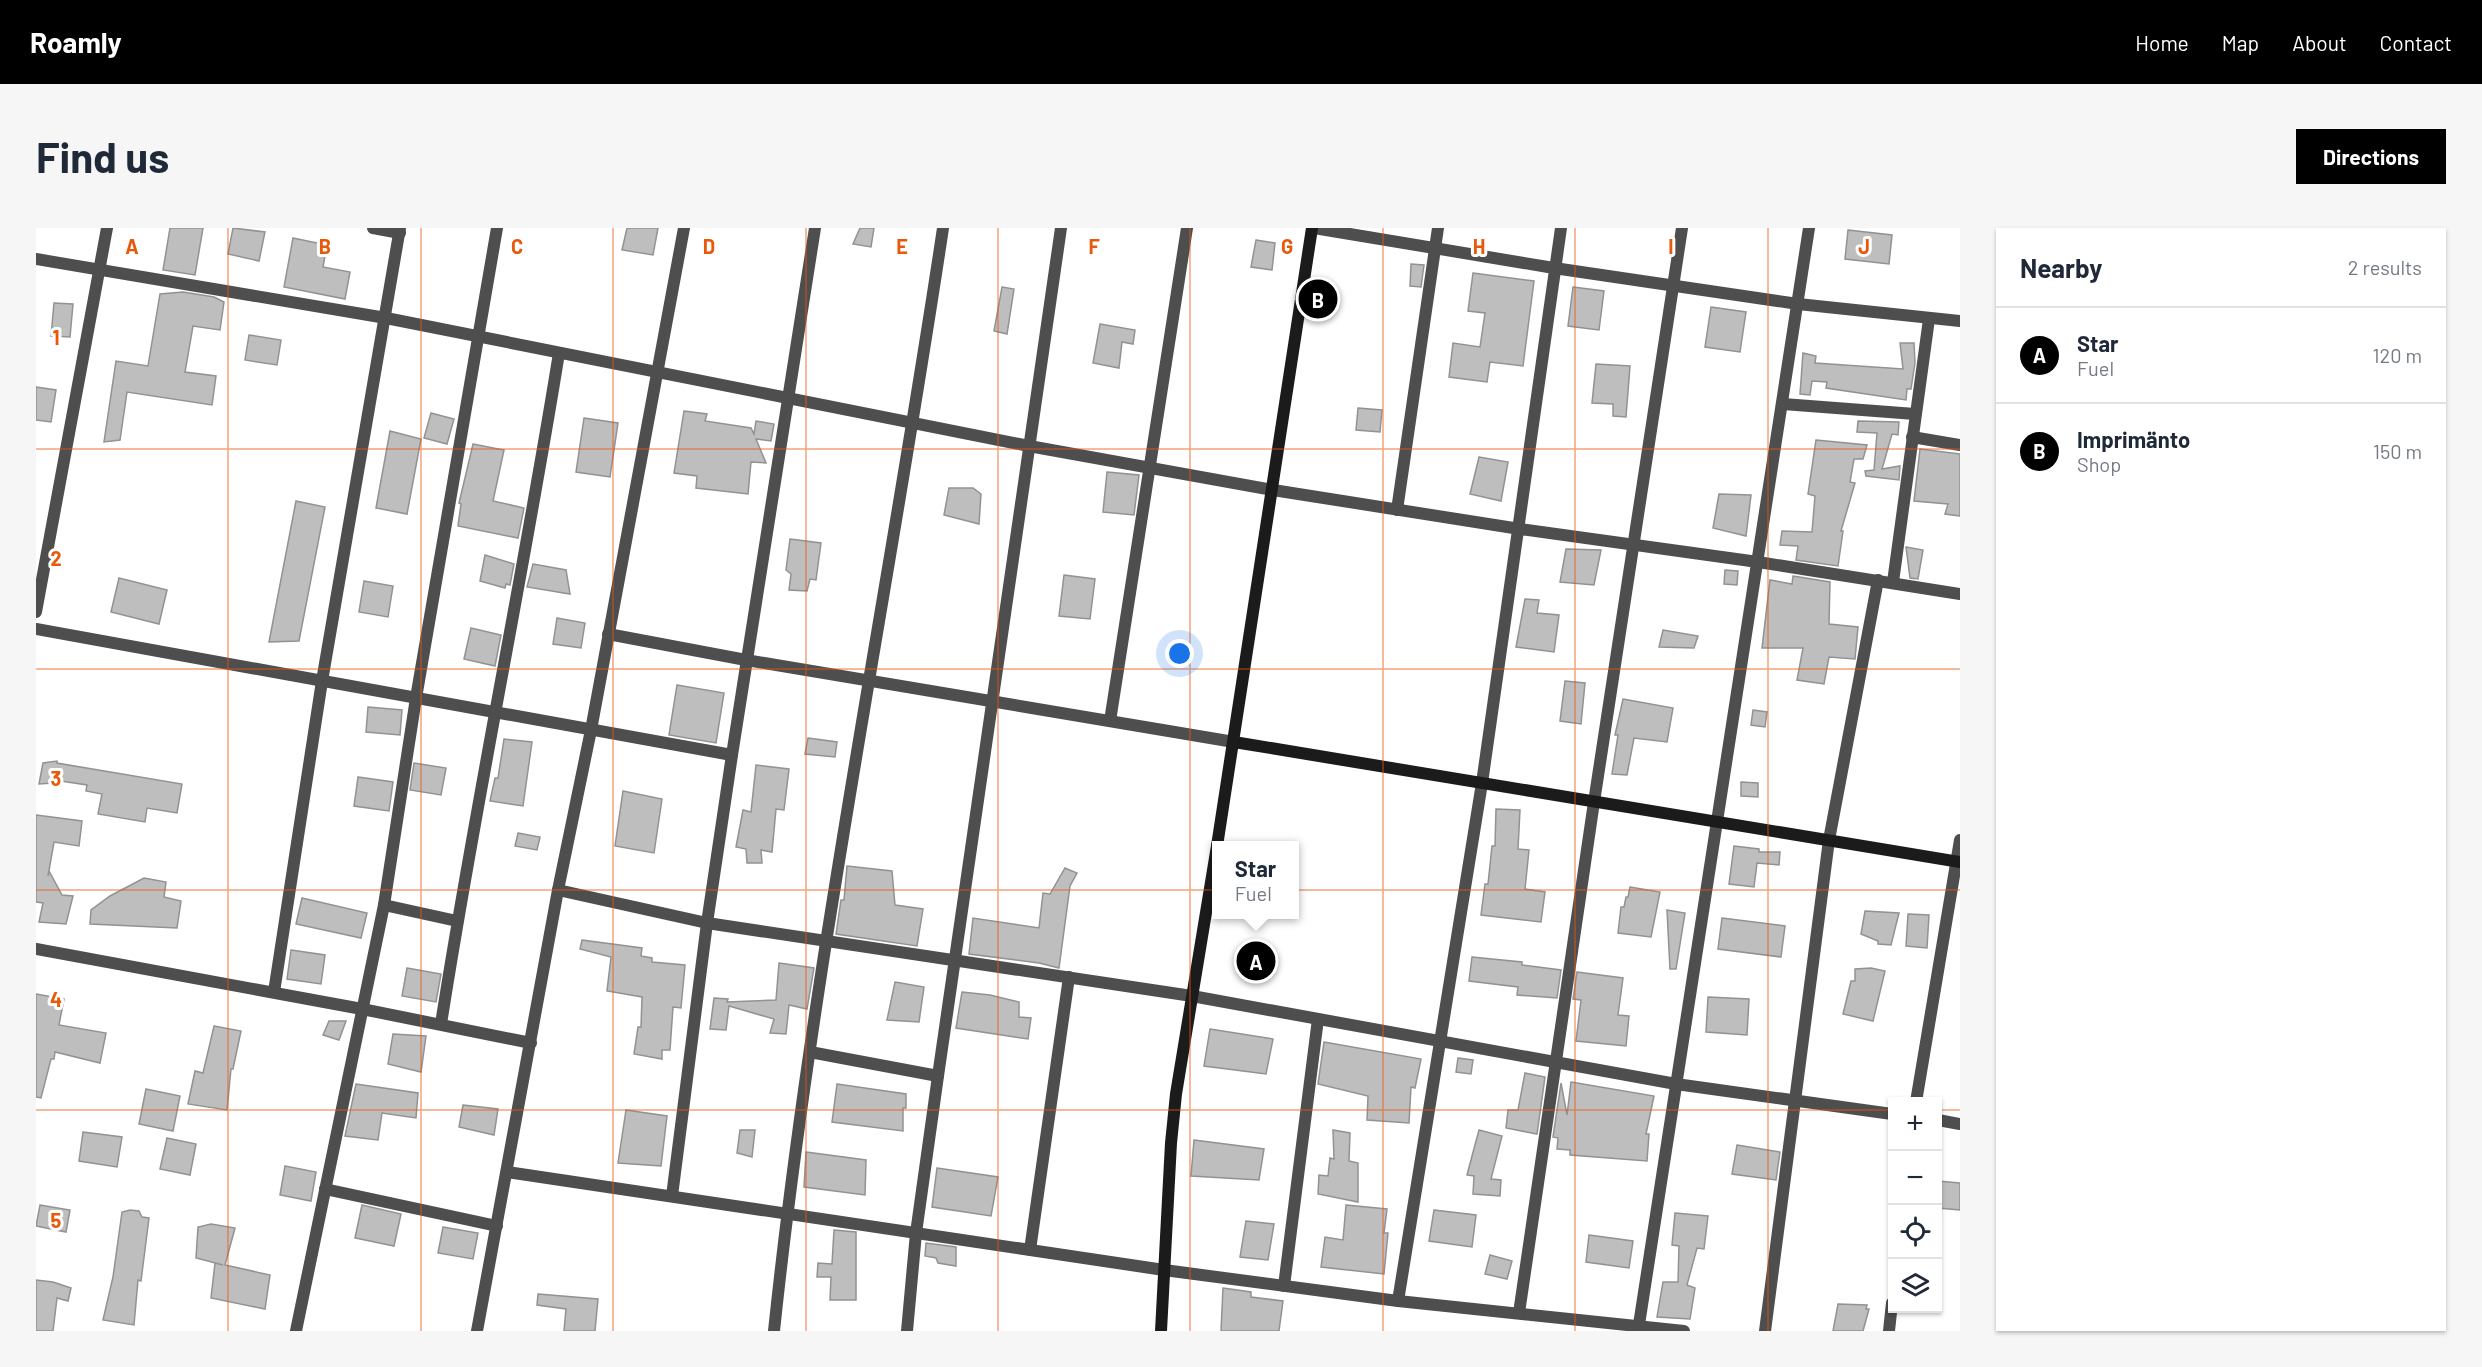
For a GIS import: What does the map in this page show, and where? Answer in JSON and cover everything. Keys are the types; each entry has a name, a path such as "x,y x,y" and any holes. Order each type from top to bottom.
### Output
{"street":[{"path":"36,612 107,228"},
{"path":"274,992 322,681 400,230 373,228"},
{"path":"296,1331 384,905 416,698 497,228"},
{"path":"477,1331 684,228"},
{"path":"672,1196 707,923 746,660 815,228"},
{"path":"774,1331 786,1214 827,940 868,680 914,423 943,228"},
{"path":"907,1331 916,1233 1060,228"},
{"path":"1110,721 1187,228"},
{"path":"1218,841 1313,228 1554,268 1798,304 1960,321"},
{"path":"1397,510 1438,228"},
{"path":"1398,1301 1482,783 1520,529 1561,228"},
{"path":"1519,1313 1682,228"},
{"path":"1638,1328 1809,228"},
{"path":"36,260 386,318 1029,446 1272,490 1520,529 1893,582 1960,594"},
{"path":"1893,582 1929,319"},
{"path":"441,1024 457,921 540,476 559,353"},
{"path":"1783,404 1915,414"},
{"path":"1912,437 1960,445"},
{"path":"1766,1331 1797,1101 1828,840 1878,580"},
{"path":"36,629 732,755"},
{"path":"608,634 746,660 1958,862"},
{"path":"1917,1097 1960,840"},
{"path":"1161,1331 1174,1113 1212,876"},
{"path":"558,890 707,923 1192,996 1677,1084 1888,1113"},
{"path":"384,905 457,921"},
{"path":"36,949 274,992 531,1043"},
{"path":"1030,1250 1069,977"},
{"path":"1284,1286 1318,1018"},
{"path":"810,1052 938,1076"},
{"path":"1942,1121 1960,1124"},
{"path":"507,1172 1164,1270 1398,1301 1638,1328 1684,1331"},
{"path":"325,1189 497,1226"},
{"path":"1889,1331 1892,1313"}],"building":[{"path":"170,228 203,228 195,275 163,270"},
{"path":"233,228 265,232 259,261 228,254"},
{"path":"627,228 658,228 653,255 622,250"},
{"path":"860,228 874,228 871,247 853,244"},
{"path":"1848,230 1892,235 1889,264 1845,259"},
{"path":"293,238 327,245 323,267 350,272 345,299 284,287"},
{"path":"1256,240 1275,243 1272,270 1251,267"},
{"path":"1411,264 1424,265 1421,287 1410,286"},
{"path":"1473,273 1534,281 1523,366 1490,362 1487,382 1449,377 1453,343 1480,347 1485,313 1468,311"},
{"path":"1002,287 1014,289 1007,334 994,331"},
{"path":"1573,287 1604,291 1599,330 1568,326"},
{"path":"183,292 214,297 224,302 220,330 193,326 185,372 216,376 212,405 127,392 120,440 104,442 116,361 148,366 160,294"},
{"path":"54,303 73,304 70,337 51,336"},
{"path":"1711,307 1746,312 1740,352 1705,347"},
{"path":"1100,324 1135,330 1133,344 1122,342 1119,368 1093,363"},
{"path":"249,335 281,340 277,365 245,360"},
{"path":"1900,343 1914,343 1915,363 1911,389 1907,389 1906,400 1826,388 1827,382 1812,381 1810,395 1800,394 1803,353 1816,356 1815,363 1903,369"},
{"path":"1596,364 1630,366 1626,417 1613,416 1613,404 1592,403"},
{"path":"36,387 56,390 51,422 36,420"},
{"path":"1358,408 1382,410 1380,432 1356,430"},
{"path":"684,411 707,414 705,421 751,428 754,434 756,421 774,424 771,441 756,439 766,463 751,462 748,494 696,488 697,476 674,473"},
{"path":"431,413 454,419 447,444 424,438"},
{"path":"584,418 618,423 610,477 576,472"},
{"path":"1858,421 1899,422 1898,435 1892,434 1882,469 1900,466 1899,480 1866,476 1865,471 1874,470 1877,433 1857,432"},
{"path":"390,431 421,439 407,514 376,508"},
{"path":"1816,440 1867,445 1863,459 1854,459 1850,482 1855,483 1841,531 1843,531 1838,566 1796,560 1798,546 1780,545 1782,531 1812,532 1815,496 1808,494"},
{"path":"473,444 504,450 493,501 524,508 518,538 458,526 461,504 459,503"},
{"path":"1920,449 1960,454 1960,516 1945,514 1948,504 1914,501"},
{"path":"1479,457 1508,462 1501,501 1470,494"},
{"path":"1107,472 1139,475 1134,515 1103,512"},
{"path":"949,488 973,488 981,494 979,524 944,515"},
{"path":"1719,494 1751,495 1746,536 1713,528"},
{"path":"296,501 325,507 299,641 269,642"},
{"path":"790,539 821,543 816,580 810,579 807,591 789,590 791,574 786,570"},
{"path":"1906,547 1923,550 1918,579 1910,578"},
{"path":"1566,549 1601,550 1594,585 1560,582"},
{"path":"485,555 514,564 510,585 506,584 505,588 480,581"},
{"path":"533,564 566,570 570,594 527,587"},
{"path":"1725,570 1738,571 1737,585 1724,584"},
{"path":"1064,575 1095,579 1090,619 1059,616"},
{"path":"1793,576 1830,582 1829,624 1858,627 1855,659 1829,657 1824,684 1797,680 1803,648 1762,648 1770,580 1792,584"},
{"path":"119,578 167,590 159,624 111,612"},
{"path":"364,581 393,586 388,617 359,612"},
{"path":"1525,599 1539,600 1537,613 1559,615 1554,652 1516,647"},
{"path":"557,618 585,623 581,648 553,644"},
{"path":"471,628 501,635 495,666 464,659"},
{"path":"1663,630 1698,636 1694,648 1659,647"},
{"path":"1565,681 1585,683 1581,724 1560,721"},
{"path":"677,685 724,693 716,743 669,735"},
{"path":"1623,699 1673,708 1667,742 1634,738 1627,775 1612,774 1618,735 1615,735"},
{"path":"368,707 402,710 400,735 366,732"},
{"path":"1753,710 1767,712 1765,727 1751,725"},
{"path":"808,738 837,742 835,757 805,754"},
{"path":"504,739 532,742 523,806 490,801 495,778 498,778"},
{"path":"57,761 57,763 182,784 177,813 147,808 145,822 98,814 102,794 86,791 87,785 54,780 53,783 39,784 43,763"},
{"path":"414,763 446,768 441,795 410,790"},
{"path":"756,765 789,769 784,810 776,809 772,852 761,850 762,863 747,863 746,849 736,847 743,810 751,812"},
{"path":"358,777 393,782 389,811 354,806"},
{"path":"1741,782 1758,783 1758,797 1741,796"},
{"path":"623,791 662,799 654,853 615,846"},
{"path":"1496,809 1520,810 1518,849 1529,850 1525,889 1545,892 1541,922 1481,915 1485,884 1488,884 1492,846 1495,846"},
{"path":"36,815 82,821 79,846 54,842 48,876 49,871 62,895 73,896 66,924 39,922 43,903 36,902"},
{"path":"518,833 540,837 537,850 515,846"},
{"path":"1734,846 1759,849 1759,852 1780,852 1779,865 1757,863 1754,887 1729,884"},
{"path":"847,866 892,871 895,905 923,909 917,946 836,934 841,900 844,900"},
{"path":"1065,868 1077,873 1070,886 1059,968 1039,963 969,954 973,918 1039,928 1043,893 1050,894"},
{"path":"144,878 166,882 164,897 181,901 177,928 90,924 91,910 110,896"},
{"path":"1630,887 1660,892 1651,937 1618,933 1621,907 1624,907"},
{"path":"302,898 367,913 361,938 296,924"},
{"path":"1667,910 1685,913 1676,969 1670,969"},
{"path":"1865,911 1899,913 1891,945 1878,944 1878,941 1861,934"},
{"path":"1908,914 1929,915 1927,948 1906,946"},
{"path":"1722,918 1785,926 1781,957 1718,949"},
{"path":"582,940 642,948 641,956 652,958 652,962 685,965 681,1008 673,1007 670,1050 662,1050 662,1059 634,1054 638,1027 641,1027 642,997 607,991 611,957 580,949"},
{"path":"291,950 325,955 321,984 287,979"},
{"path":"1472,957 1522,962 1522,965 1561,970 1557,998 1517,995 1518,987 1469,981"},
{"path":"779,963 814,968 807,1009 789,1005 786,1034 770,1033 774,1019 729,1006 726,1030 710,1029 714,998 728,999 727,1002 776,1000"},
{"path":"407,968 441,974 436,1002 402,996"},
{"path":"1871,968 1885,971 1873,1021 1843,1014 1851,981 1855,981 1855,969"},
{"path":"1577,972 1623,978 1618,1015 1629,1016 1626,1046 1576,1041 1581,1000 1573,999"},
{"path":"895,982 924,987 919,1022 887,1020"},
{"path":"962,992 990,995 1019,1002 1019,1017 1031,1018 1028,1039 956,1028"},
{"path":"36,994 64,999 59,1025 106,1033 100,1063 55,1052 41,1098 36,1097"},
{"path":"1708,997 1749,999 1747,1035 1706,1032"},
{"path":"329,1021 346,1021 339,1040 323,1035"},
{"path":"214,1026 241,1031 233,1069 231,1069 227,1110 188,1104 195,1071 203,1073"},
{"path":"1210,1029 1273,1039 1266,1074 1204,1066"},
{"path":"393,1034 426,1036 421,1072 388,1064"},
{"path":"1324,1042 1421,1059 1415,1088 1411,1087 1409,1123 1367,1120 1368,1096 1318,1084"},
{"path":"1458,1058 1473,1060 1471,1074 1456,1072"},
{"path":"1525,1073 1545,1077 1537,1134 1506,1128 1508,1110 1518,1110"},
{"path":"1571,1082 1654,1096 1646,1134 1649,1134 1647,1161 1570,1155 1570,1150 1557,1149 1558,1138 1553,1137 1561,1083 1567,1115"},
{"path":"356,1084 418,1093 416,1118 382,1113 378,1140 345,1136"},
{"path":"837,1084 906,1094 906,1108 903,1108 903,1131 832,1122"},
{"path":"146,1089 180,1096 173,1131 139,1124"},
{"path":"463,1105 498,1109 494,1135 459,1127"},
{"path":"626,1110 667,1116 661,1166 618,1163"},
{"path":"740,1130 755,1130 752,1157 737,1153"},
{"path":"1333,1130 1350,1133 1349,1161 1358,1163 1358,1202 1318,1194 1319,1175 1328,1176 1330,1158 1334,1159"},
{"path":"1479,1130 1502,1136 1491,1179 1501,1180 1500,1196 1473,1194 1474,1176 1467,1175"},
{"path":"83,1132 122,1137 117,1167 79,1161"},
{"path":"167,1138 196,1144 190,1175 160,1169"},
{"path":"1194,1140 1264,1149 1259,1180 1191,1176"},
{"path":"1737,1145 1780,1152 1776,1180 1732,1174"},
{"path":"806,1152 866,1160 865,1195 804,1187"},
{"path":"285,1166 316,1172 311,1201 280,1195"},
{"path":"937,1168 998,1177 991,1216 932,1207"},
{"path":"1942,1181 1960,1183 1960,1210 1942,1208"},
{"path":"40,1205 70,1210 66,1232 36,1226"},
{"path":"362,1205 401,1214 394,1246 355,1238"},
{"path":"1346,1205 1387,1209 1384,1233 1388,1233 1384,1274 1321,1267 1325,1237 1343,1240"},
{"path":"1434,1210 1476,1215 1472,1247 1429,1241"},
{"path":"139,1211 142,1217 149,1218 141,1281 138,1280 134,1325 103,1320 113,1277 122,1212"},
{"path":"1675,1213 1708,1216 1704,1249 1697,1248 1687,1285 1695,1288 1690,1319 1657,1317 1663,1282 1678,1282 1679,1246 1672,1245"},
{"path":"1246,1221 1274,1224 1268,1260 1240,1257"},
{"path":"211,1224 235,1228 225,1265 270,1275 265,1309 211,1298 215,1263 223,1265 196,1258 198,1227"},
{"path":"443,1227 478,1233 473,1259 438,1253"},
{"path":"834,1230 856,1232 856,1300 830,1300 831,1277 817,1277 818,1263 832,1264"},
{"path":"1589,1235 1633,1241 1629,1268 1586,1262"},
{"path":"926,1243 956,1247 956,1266 938,1263 936,1258 925,1256"},
{"path":"1490,1255 1512,1261 1507,1279 1485,1274"},
{"path":"36,1280 53,1282 71,1288 68,1301 57,1298 53,1331 36,1331"},
{"path":"1223,1288 1251,1292 1251,1297 1283,1301 1279,1331 1221,1331"},
{"path":"538,1294 598,1299 595,1331 564,1331 566,1309 537,1305"},
{"path":"1838,1304 1867,1305 1866,1309 1869,1309 1863,1331 1833,1331"}],"place":[{"name":"Imprimänto","path":"1318,299"},
{"name":"Star","path":"1256,961"}]}
